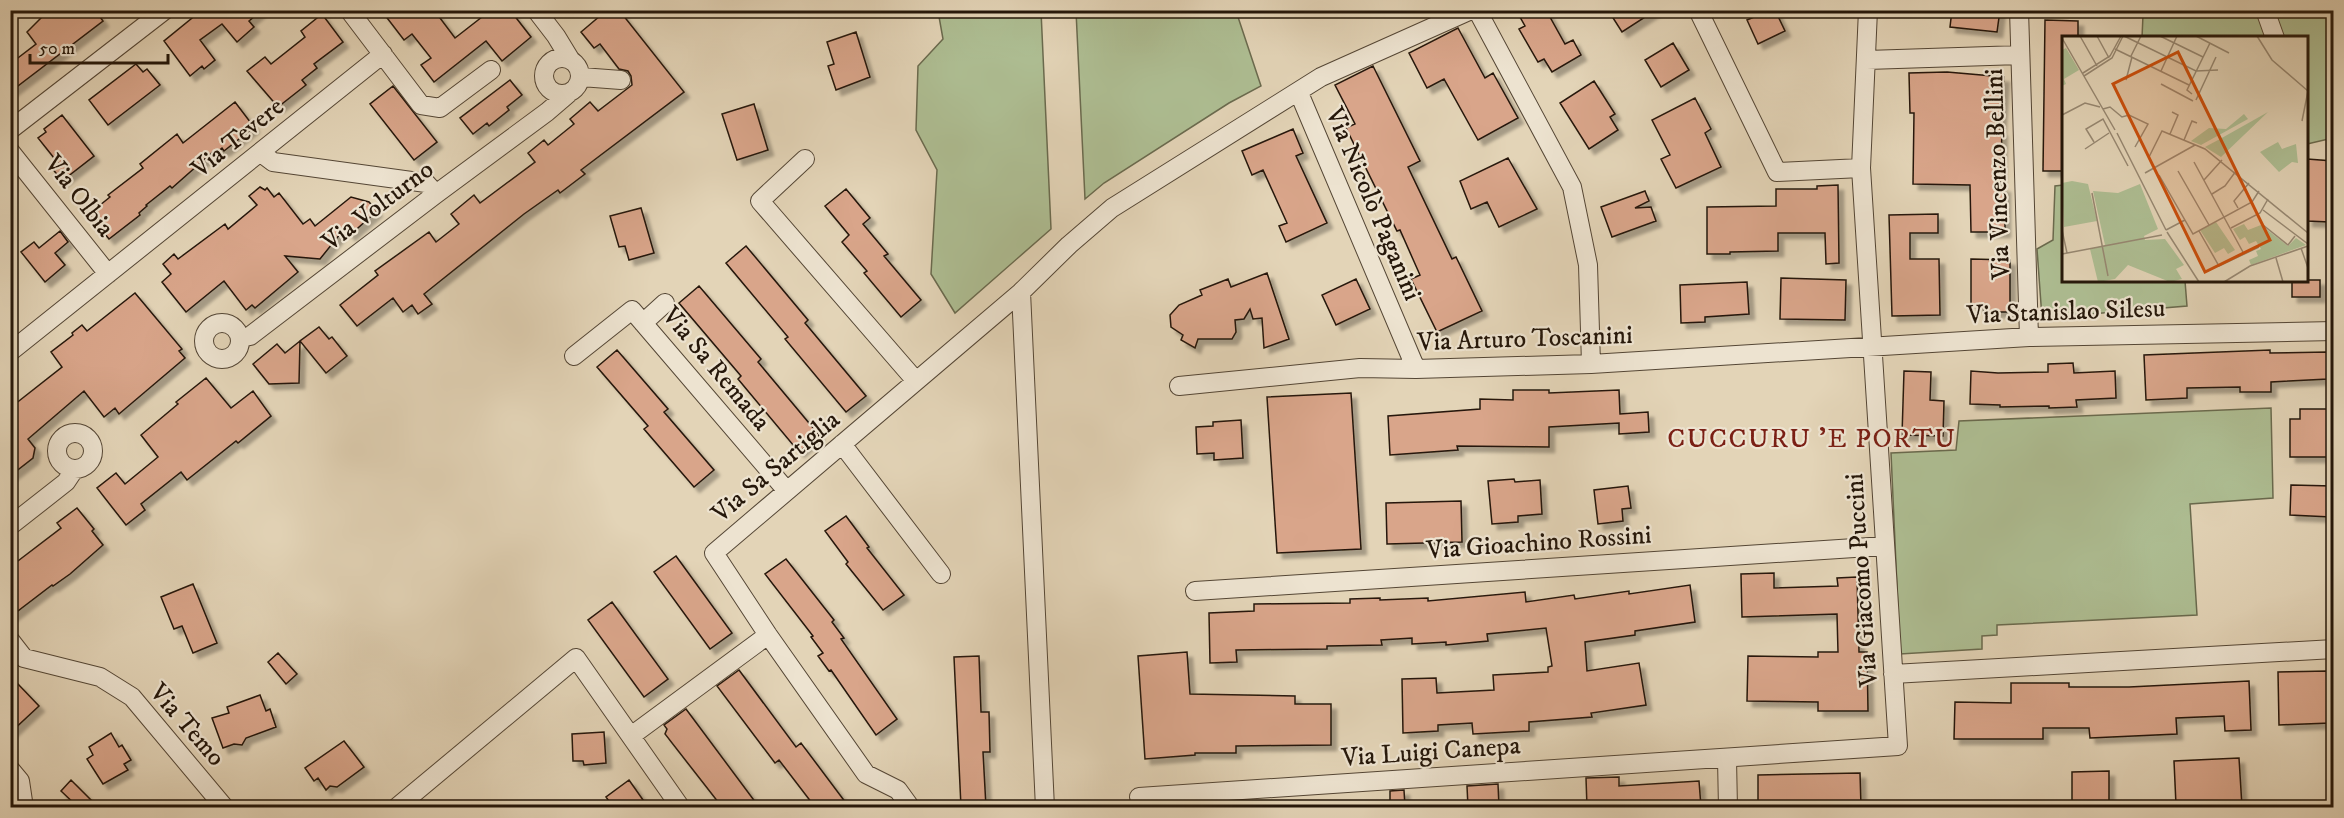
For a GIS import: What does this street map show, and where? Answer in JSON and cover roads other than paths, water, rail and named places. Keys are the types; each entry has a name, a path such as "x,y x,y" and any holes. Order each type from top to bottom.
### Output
{"street":[{"path":"10,130 165,10"},
{"path":"349,10 422,105 440,108 491,70"},
{"path":"536,10 575,63 581,77 579,84 568,94 554,93 548,88"},
{"name":"Via Sa Sartiglia","path":"768,635 714,553 1021,292 1069,245 1112,208 1299,93 1321,77 1471,10"},
{"path":"1477,10 1572,187 1588,265 1591,364"},
{"path":"1698,10 1777,172 1861,168"},
{"name":"Via Giacomo Puccini","path":"1727,759 1898,746 1861,168 1868,10"},
{"name":"Via Vincenzo Bellini","path":"2019,10 2029,337"},
{"path":"2265,10 2274,36"},
{"path":"547,112 548,88 544,75 545,68 550,62 556,36"},
{"name":"Via Tevere","path":"10,352 383,54"},
{"path":"1867,60 2020,55"},
{"path":"550,62 563,58 570,59"},
{"path":"581,77 621,80"},
{"name":"Via Nicolò Paganini","path":"1299,93 1416,369"},
{"name":"Via Volturno","path":"240,338 250,336 568,94"},
{"name":"Via Olbia","path":"10,151 108,274"},
{"path":"261,153 273,162 426,183 436,194"},
{"path":"805,159 760,201 916,381"},
{"path":"1021,292 1045,807"},
{"path":"643,323 665,303"},
{"name":"Via Sa Remada","path":"574,356 632,310 787,491"},
{"name":"Via Stanislao Silesu","path":"1872,347 2029,337 2334,331"},
{"name":"Via Arturo Toscanini","path":"1179,386 1360,368 1416,369 1591,364 1872,347"},
{"path":"842,444 941,574"},
{"path":"10,526 66,482 74,470"},
{"name":"Via Gioachino Rossini","path":"1195,591 1885,546"},
{"path":"631,736 768,635 866,774 898,790 911,807"},
{"name":"Via Temo","path":"10,640 24,658 100,677 132,697 225,807"},
{"path":"1893,674 2334,649"},
{"path":"396,807 576,658 681,807"},
{"path":"1727,759 1728,807"},
{"name":"Via Luigi Canepa","path":"1138,797 1727,759"},
{"path":"10,769 20,781 24,807"}],"district":[{"name":"CUCCURU 'E PORTU","path":"1812,439"}]}
